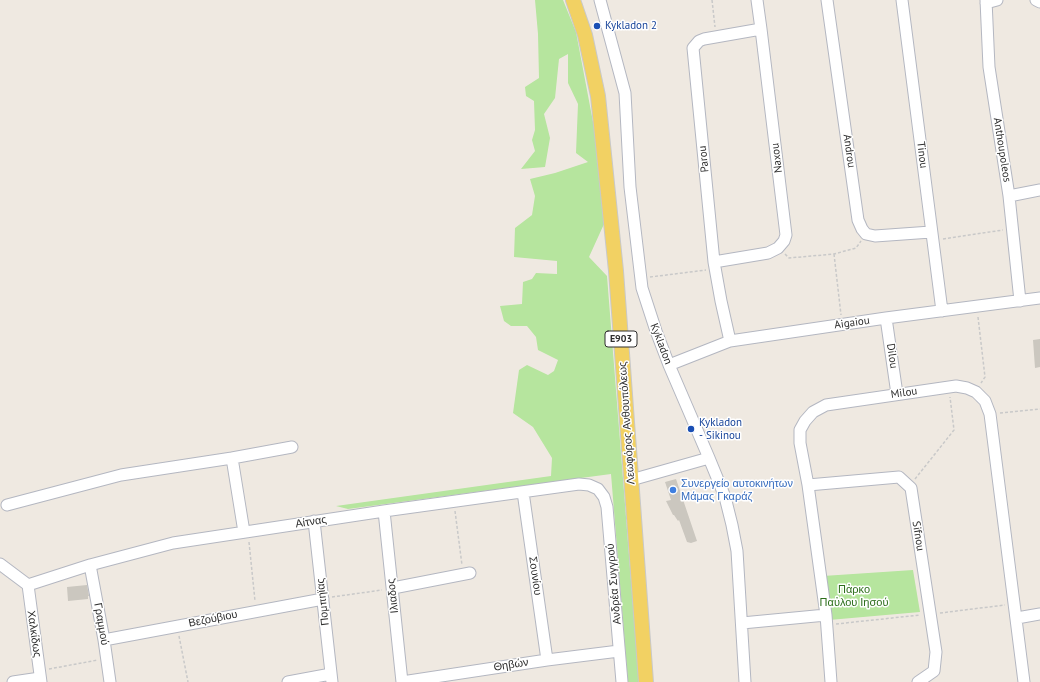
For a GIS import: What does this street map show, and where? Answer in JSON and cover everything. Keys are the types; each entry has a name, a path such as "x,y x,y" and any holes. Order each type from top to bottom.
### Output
{"main road":[{"name":"Λεωφόρος Ανθουπόλεως","path":"574,0 585,36 598,96 616,271 646,682"}],"street":[{"name":"Kykladon","path":"600,0 625,93 630,187 642,288 669,365 725,497 732,525 737,551 745,682"},
{"name":"Naxou","path":"757,0 786,235 784,241 778,248"},
{"name":"Androu","path":"827,0 858,220 866,234"},
{"name":"Tinou","path":"902,0 942,311"},
{"path":"1036,0 1040,2"},
{"name":"Anthoupoleos","path":"990,1 989,67 1009,196 1020,301"},
{"name":"Parou","path":"730,341 714,266 693,52 699,41 761,29"},
{"path":"1009,196 1040,190"},
{"path":"866,234 875,236 932,237"},
{"path":"714,266 768,253 778,248"},
{"name":"Aigaiou","path":"669,365 730,341 886,318 1040,298"},
{"name":"Dilou","path":"886,318 897,394"},
{"name":"Milou","path":"831,682 826,616 808,485 800,443 800,430 804,421 813,412 826,405 956,386 967,388 976,392"},
{"path":"976,392 985,401 990,414 1024,682"},
{"path":"7,505 121,475 292,447"},
{"path":"232,458 246,532"},
{"path":"631,480 709,458"},
{"path":"808,485 899,477 908,486"},
{"name":"Αίτνας","path":"28,585 173,543 314,521 579,484 589,485 598,489"},
{"name":"Sifnou","path":"908,486 911,488 936,652 934,671 918,682"},
{"name":"Ανδρέα Συγγρού","path":"598,489 604,497 607,507 622,682"},
{"name":"Σουνίου","path":"522,492 547,660"},
{"name":"Ιλιαδος","path":"384,511 402,682"},
{"name":"Πομπηϊας","path":"314,521 332,678"},
{"path":"0,564 28,585"},
{"name":"Γραμμού","path":"90,566 104,640 110,682"},
{"path":"393,588 467,573"},
{"name":"Χαλκίδως","path":"28,585 40,677"},
{"name":"Βεζούβιου","path":"104,640 323,599"},
{"path":"1017,618 1040,614"},
{"path":"742,623 826,616"},
{"name":"Θηβών","path":"402,682 547,660 619,651"},
{"path":"13,682 40,677"},
{"path":"288,682 332,678"}],"path":[{"path":"712,0 716,37"},
{"path":"932,237 1012,228"},
{"path":"778,248 789,258 834,254 856,248 866,234"},
{"path":"834,254 842,325"},
{"path":"640,278 714,266"},
{"path":"976,306 985,378 976,392"},
{"path":"908,486 954,430 948,387"},
{"path":"990,414 1040,409"},
{"path":"454,501 467,573"},
{"path":"246,532 256,611"},
{"path":"323,599 393,588"},
{"path":"177,626 188,682"},
{"path":"40,677 107,659"}],"green space":[{"path":"535,0 563,0 576,32 600,159 604,224 589,257 607,276 639,682 628,682 611,474 348,509 336,506 551,476 552,458 533,427 513,413 519,370 527,365 548,375 554,371 558,360 538,350 536,337 527,326 511,326 504,321 500,306 522,304 523,282 532,279 536,273 557,274 557,261 514,257 515,228 532,215 535,196 530,179 555,173 588,162 576,153 578,104 568,83 568,54 559,59 555,98 544,114 550,138 545,167 521,169 535,151 532,140 535,130 534,101 526,96 525,87 539,78 538,34"},
{"name":"Πἀρκο Παὐλου Ιησού","path":"913,570 920,612 829,620 823,576"}],"building":[{"path":"1040,339 1040,367 1035,368 1033,340"},
{"path":"676,479 697,541 691,543 687,542 679,520 678,521 673,515 666,501 671,500 665,482"},
{"path":"87,585 89,596 88,599 68,601 67,587"}],"place":[{"name":"Kykladon 2","path":"597,26"},
{"name":"Kykladon - Sikinou","path":"691,429"},
{"name":"Συνεργείο αυτοκινήτων Μάμας Γκαράζ","path":"673,490"}]}
